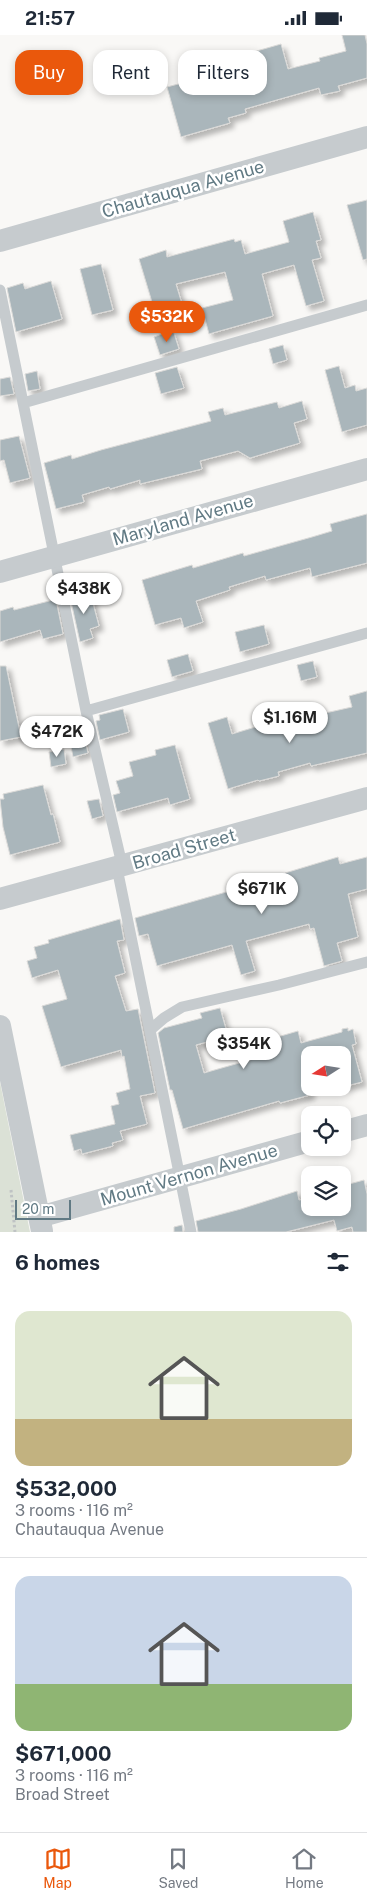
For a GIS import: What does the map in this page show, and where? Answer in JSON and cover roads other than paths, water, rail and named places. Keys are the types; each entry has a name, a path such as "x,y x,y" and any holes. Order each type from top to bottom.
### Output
{"street":[{"name":"Chautauqua Avenue","path":"0,241 367,137"},
{"name":"Maryland Avenue","path":"0,572 367,469"},
{"name":"Broad Street","path":"0,899 367,798"},
{"path":"0,1026 40,1225"},
{"path":"351,1129 367,1125"},
{"name":"Mount Vernon Avenue","path":"40,1225 180,1177 301,1143"}],"lane":[{"path":"0,290 86,711 120,856 117,868 191,1232"},
{"path":"23,403 367,305"},
{"path":"86,711 367,633"},
{"path":"150,1030 164,1018 182,1007 279,985 367,962"}]}
